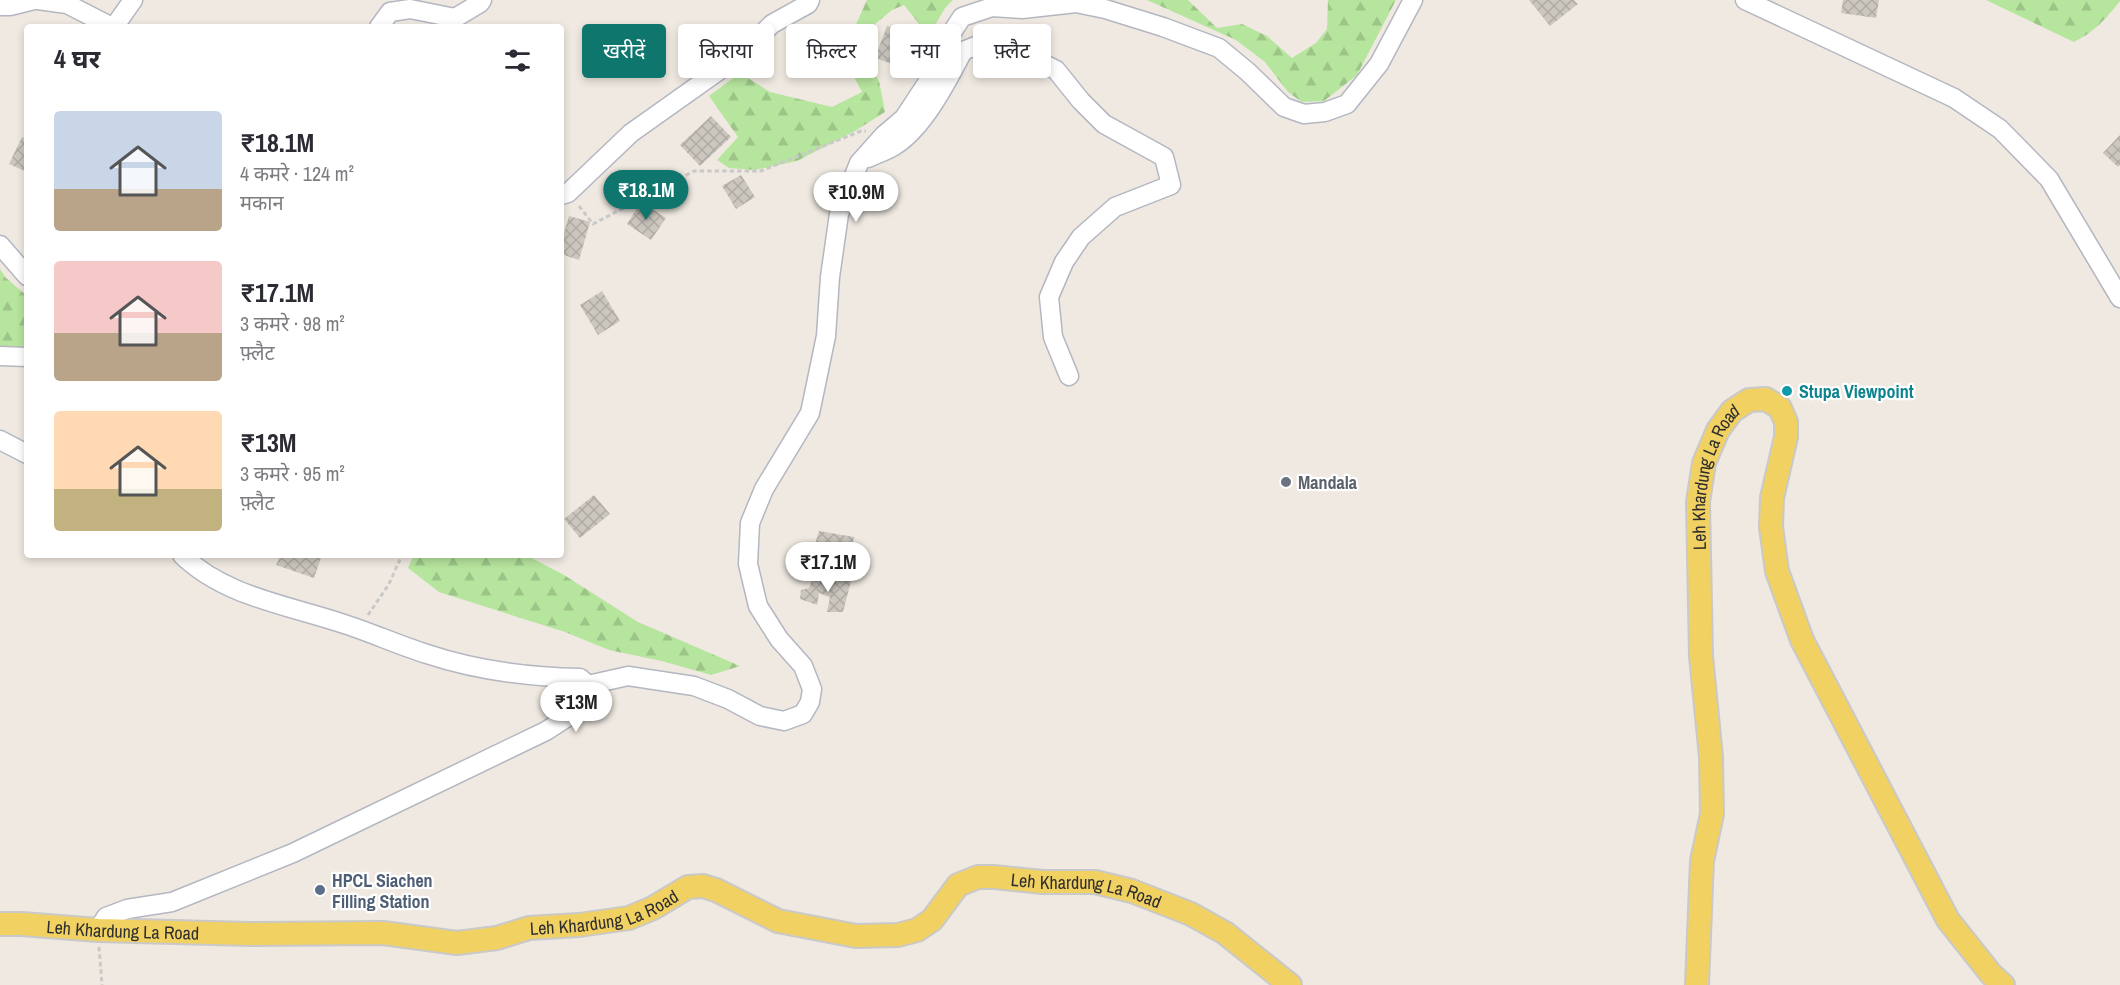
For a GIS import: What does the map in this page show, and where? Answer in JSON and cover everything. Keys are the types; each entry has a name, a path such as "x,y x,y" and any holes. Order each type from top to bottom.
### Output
{"main road":[{"name":"Leh Khardung La Road","path":"1697,985 1702,861 1712,814 1711,757 1701,656 1698,502 1704,463 1718,430 1732,411 1749,400 1766,399 1780,408 1786,422 1786,437 1772,498 1771,527 1777,571 1802,639 1948,920 1991,974 2003,985"},
{"name":"Leh Khardung La Road","path":"0,924 98,930 250,934 383,933 458,943 497,938 529,928 579,925 629,918 652,908 688,887 703,886 716,890 778,921 856,936 898,935 917,930 932,920 958,885 978,877 994,877 1043,882 1095,882 1132,891 1191,914 1225,933 1290,985"}],"street":[{"path":"0,6 34,0"},
{"path":"39,0 67,3 107,24"},
{"path":"115,24 132,0"},
{"path":"381,24 390,12 410,9 455,18 482,0"},
{"path":"565,194 631,133 741,55 772,24 808,4 810,0"},
{"path":"588,685 628,676 694,686 728,699 760,716 784,721 803,714 810,702 812,690 803,666 778,639 758,606 748,564 750,524 764,489 810,413 826,336 830,277 839,214 859,162 904,118 929,80 943,46 962,17 992,6 1022,9 1076,3 1105,9 1219,48 1284,106 1304,114 1325,112 1347,104 1379,64 1413,0"},
{"path":"1745,0 1954,98 2000,129 2049,179 2120,298"},
{"path":"859,162 896,145 909,133 922,120 945,86 963,51 983,43 1012,48 1056,69 1081,101 1104,124 1164,158 1171,185 1115,207 1081,237 1064,262 1049,297 1053,337 1069,376"},
{"path":"0,245 24,273"},
{"path":"0,356 24,357"},
{"path":"0,440 24,452"},
{"path":"98,930 106,917 127,909 172,902 293,853 546,731 590,703 588,685 580,678 556,678 491,670 428,655 358,629 238,591 196,568 185,558"}],"path":[{"path":"565,194 593,224 694,171 761,171 861,131 890,130"},
{"path":"358,629 389,584 401,558"},
{"path":"98,930 102,985"}],"green space":[{"path":"867,0 953,0 945,8 936,24 919,24 904,5 892,10 875,24 856,24"},
{"path":"1147,0 1188,0 1217,28 1242,24 1267,36 1292,58 1316,43 1327,29 1328,0 1396,0 1357,75 1324,101 1302,102 1288,92 1265,62 1236,40"},
{"path":"1986,0 2120,1 2110,14 2088,34 2074,42"},
{"path":"733,78 748,78 770,92 832,107 862,92 855,78 877,78 885,112 855,131 797,161 755,170 729,168 717,160 738,137 709,96"},
{"path":"0,269 5,277 24,293 24,349 0,349"},
{"path":"413,558 532,558 564,575 638,622 740,666 711,675 662,661 609,650 565,632 439,592 408,568"}],"building":[{"path":"1529,0 1574,0 1578,4 1550,26"},
{"path":"1843,0 1879,0 1876,18 1841,13"},
{"path":"887,26 890,27 890,63 878,59 878,50"},
{"path":"711,116 731,137 700,166 680,145"},
{"path":"2120,135 2120,165 2118,167 2103,153"},
{"path":"22,137 24,138 24,171 9,164"},
{"path":"741,175 755,197 736,209 722,186"},
{"path":"641,202 666,218 651,240 627,224"},
{"path":"569,216 590,222 579,260 564,255 564,233"},
{"path":"602,291 620,321 598,335 580,305"},
{"path":"594,495 610,514 580,538 564,519"},
{"path":"819,531 854,537 849,566 834,564 835,559 812,554"},
{"path":"276,558 321,558 314,578 276,565 279,559"},
{"path":"813,577 851,581 843,612 827,612 830,597 819,593 817,605 800,599 801,590 809,588"}],"place":[{"name":"Stupa Viewpoint","path":"1787,391"},
{"name":"Mandala","path":"1286,482"},
{"name":"HPCL Siachen Filling Station","path":"320,890"}]}
